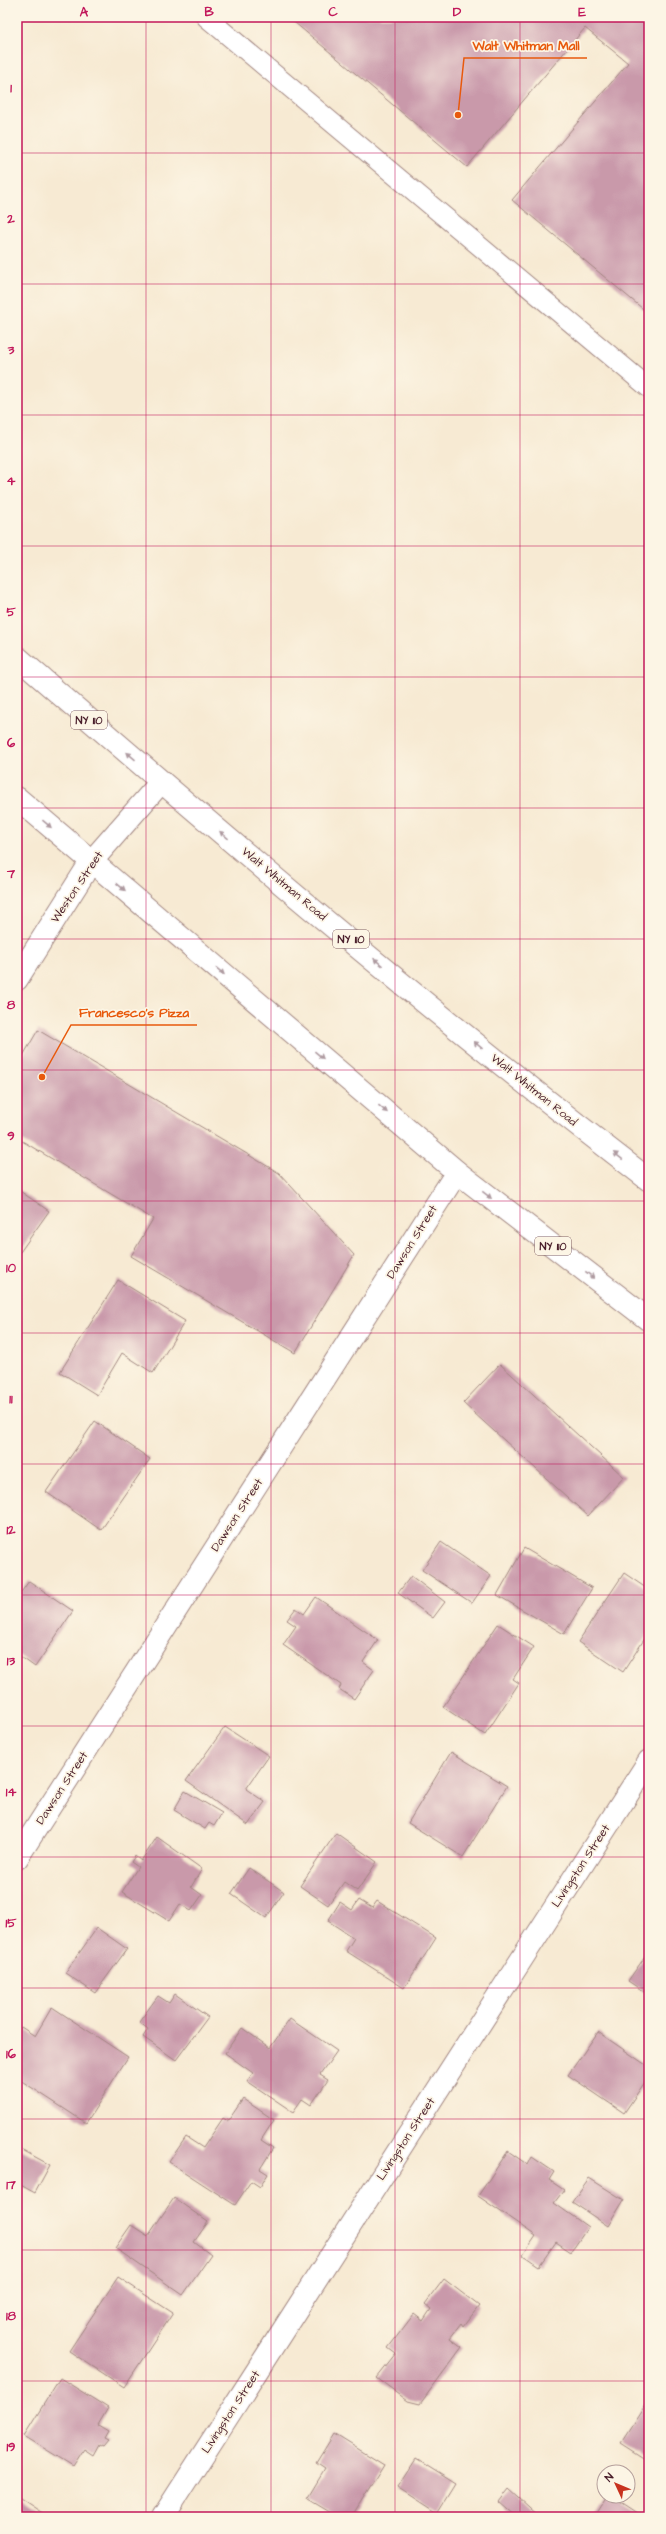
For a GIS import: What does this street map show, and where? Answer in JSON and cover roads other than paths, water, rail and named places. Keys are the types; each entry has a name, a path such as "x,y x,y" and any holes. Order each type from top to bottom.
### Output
{"street":[{"name":"Walt Whitman Road","path":"17,658 161,782 541,1097 649,1180"},
{"name":"Weston Street","path":"17,979 91,862 161,782"},
{"name":"NY 110","path":"17,798 457,1172 649,1320"},
{"name":"Dawson Street","path":"17,1858 457,1172"},
{"name":"Livingston Street","path":"163,2517 649,1761"}],"lane":[{"path":"206,17 649,388"}],"place":[{"name":"Walt Whitman Mall","path":"458,115"},
{"name":"Francesco's Pizza","path":"42,1077"}]}
